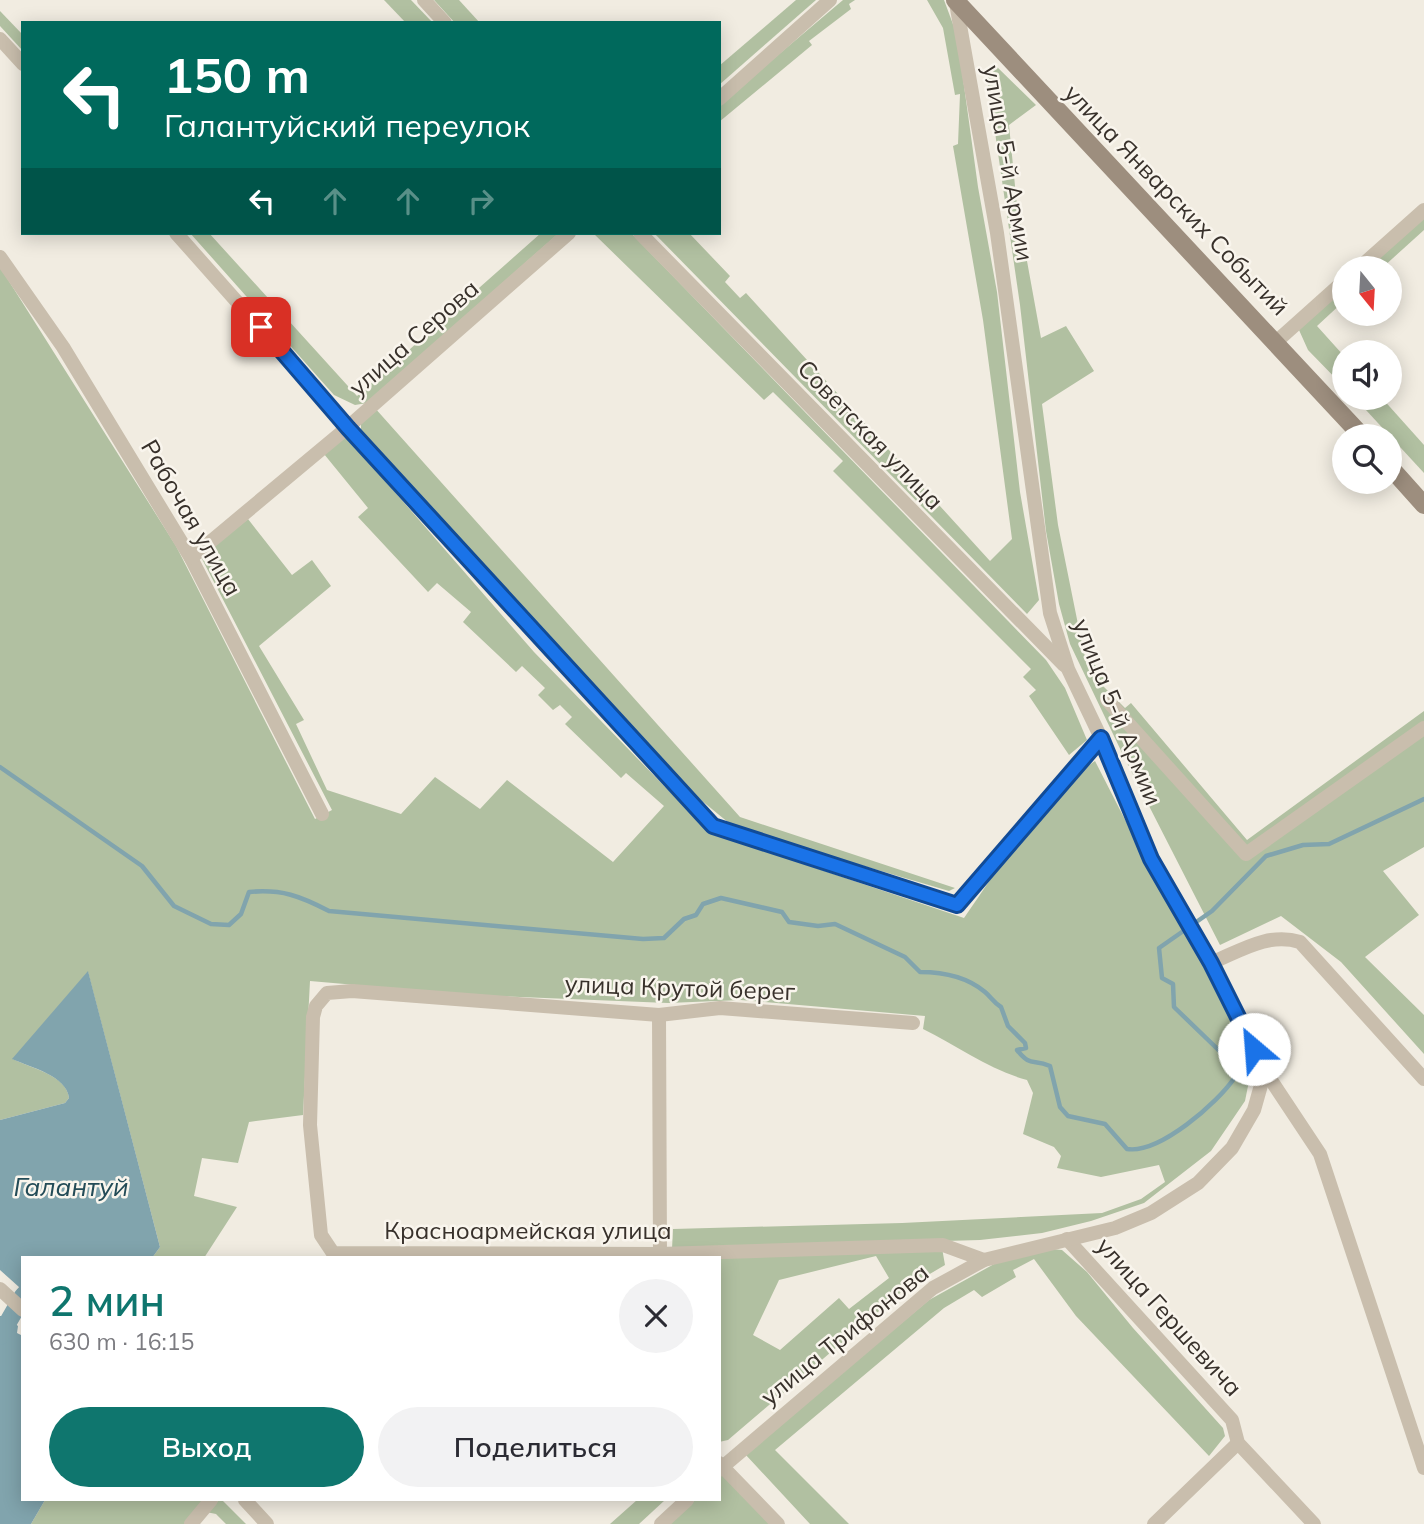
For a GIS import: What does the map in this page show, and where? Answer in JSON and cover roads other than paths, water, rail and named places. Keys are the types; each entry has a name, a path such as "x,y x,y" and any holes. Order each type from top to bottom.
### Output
{"street":[{"path":"424,0 443,21"},
{"path":"721,97 830,0"},
{"name":"улица Январских Событий","path":"954,1 1351,424"},
{"name":"улица 5-й Армии","path":"954,1 997,233 1050,613 1068,669 1101,738 1151,859 1211,963 1265,1071 1320,1154 1424,1468"},
{"path":"0,39 21,62"},
{"path":"1372,256 1424,210"},
{"path":"178,235 348,428 713,826 957,905 1101,738"},
{"name":"улица Серова","path":"191,558 348,428 567,235"},
{"name":"Советская улица","path":"642,235 1068,669"},
{"name":"Рабочая улица","path":"0,257 63,347 191,558 321,814"},
{"path":"1276,341 1332,292"},
{"path":"1402,480 1424,505"},
{"path":"1107,700 1246,854 1424,728"},
{"path":"1211,963 1269,938 1284,937 1300,942 1424,1079"},
{"name":"улица Крутой берег","path":"321,996 352,991 659,1015 720,1008 913,1023"},
{"name":"Красноармейская улица","path":"321,996 313,1017 310,1125 321,1235 333,1253 512,1256"},
{"path":"659,1015 660,1254"},
{"name":"улица Трифонова","path":"721,1466 933,1288 984,1260 1115,1228 1151,1213 1198,1183 1232,1148 1254,1111 1265,1071"},
{"name":"улица Гершевича","path":"1067,1239 1231,1420 1238,1443 1314,1524"},
{"name":"Красноармейская улица","path":"601,1256 943,1245 984,1260"},
{"path":"0,1289 21,1308"},
{"path":"1154,1524 1238,1443"},
{"path":"721,1468 778,1524"},
{"path":"191,1524 210,1501"},
{"path":"246,1501 267,1524"},
{"path":"661,1524 686,1501"}],"water":[{"name":"Галантуй","path":"88,971 160,1247 153,1256 21,1256 21,1297 16,1292 19,1287 0,1270 0,1120 65,1103 69,1098 67,1090 55,1078 12,1059"},
{"path":"0,1316 6,1316 18,1326 17,1333 21,1335 21,1501 44,1501 31,1524 0,1524"}],"waterway":[{"path":"0,767 142,866 174,906 211,924 229,925 241,914 249,892 261,891 290,895 329,911 643,939 664,938 684,919 696,915 703,904 721,898 782,912 789,922 818,926 835,924 905,957 920,972 954,976 985,992 1001,1007 1008,1026 1025,1043 1026,1048 1017,1050 1022,1056 1029,1061 1050,1066 1060,1107 1068,1116 1105,1124 1127,1149 1155,1144 1187,1125 1202,1113 1235,1077 1232,1063 1174,1007 1173,984 1162,978 1159,948 1212,911 1266,856 1303,845 1329,844 1424,799"},
{"path":"0,1336 21,1299"}]}
